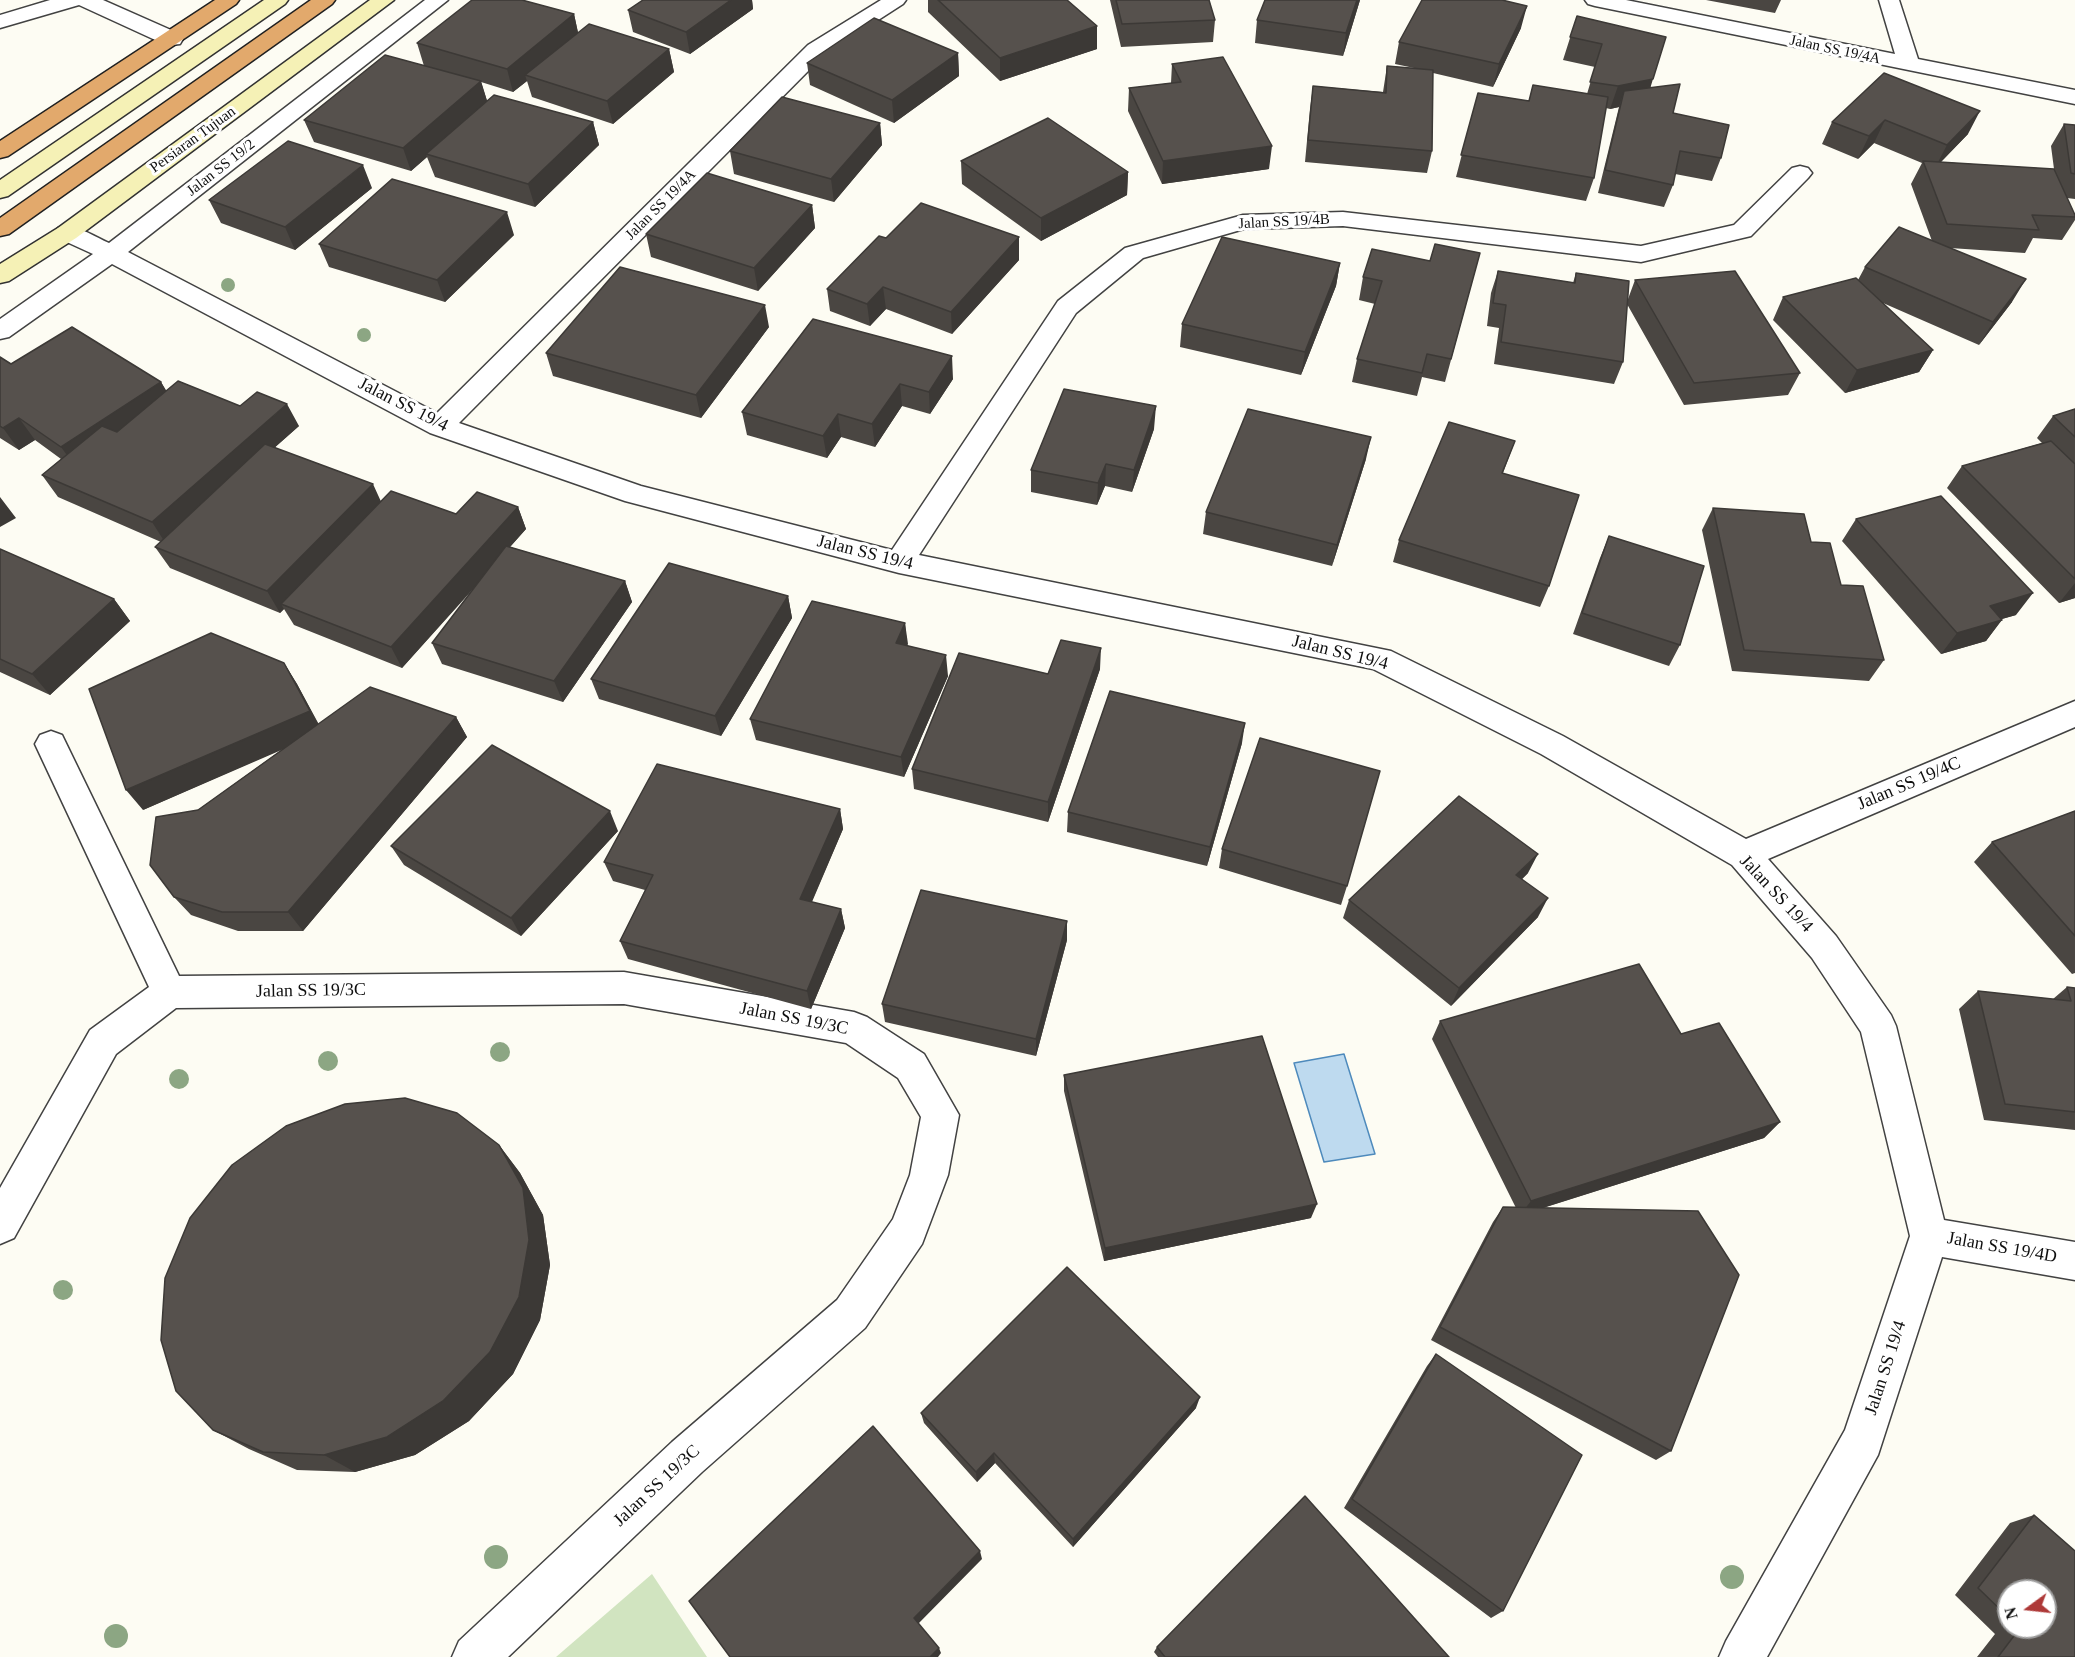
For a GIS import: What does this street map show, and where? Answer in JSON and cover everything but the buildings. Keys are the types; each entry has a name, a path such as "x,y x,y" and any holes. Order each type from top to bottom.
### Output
{"highway":[{"path":"0,151 229,0"},
{"path":"0,229 325,0"}],"main road":[{"path":"0,191 278,0"},
{"name":"Persiaran Tujuan","path":"0,275 67,232 384,0"}],"street":[{"path":"0,22 72,0"},
{"path":"86,0 172,39"},
{"path":"99,0 119,3 134,0"},
{"name":"Jalan SS 19/2","path":"0,331 111,253 438,0"},
{"name":"Jalan SS 19/4A","path":"440,426 816,50 896,0"},
{"name":"Jalan SS 19/4A","path":"1595,0 2075,97"},
{"path":"1889,0 1909,65"},
{"name":"Jalan SS 19/4B","path":"898,562 1067,307 1134,253 1243,222 1343,219 1641,254 1742,231 1800,173"},
{"name":"Jalan SS 19/4","path":"67,232 440,426 635,494 898,562 1380,659 1552,745 1744,855 1824,947 1878,1026 1929,1236 1863,1440 1742,1657"},
{"name":"Jalan SS 19/4C","path":"1744,855 2075,713"},
{"path":"0,1225 103,1042 169,992 51,744"},
{"name":"Jalan SS 19/3C","path":"169,992 624,988 854,1028 911,1066 939,1115 929,1175 908,1231 851,1314 687,1457 475,1657"},
{"name":"Jalan SS 19/4D","path":"1929,1236 2075,1261"}],"green space":[{"path":"652,1574 707,1657 556,1657"}],"water":[{"path":"1344,1054 1375,1154 1324,1162 1294,1063"}]}
